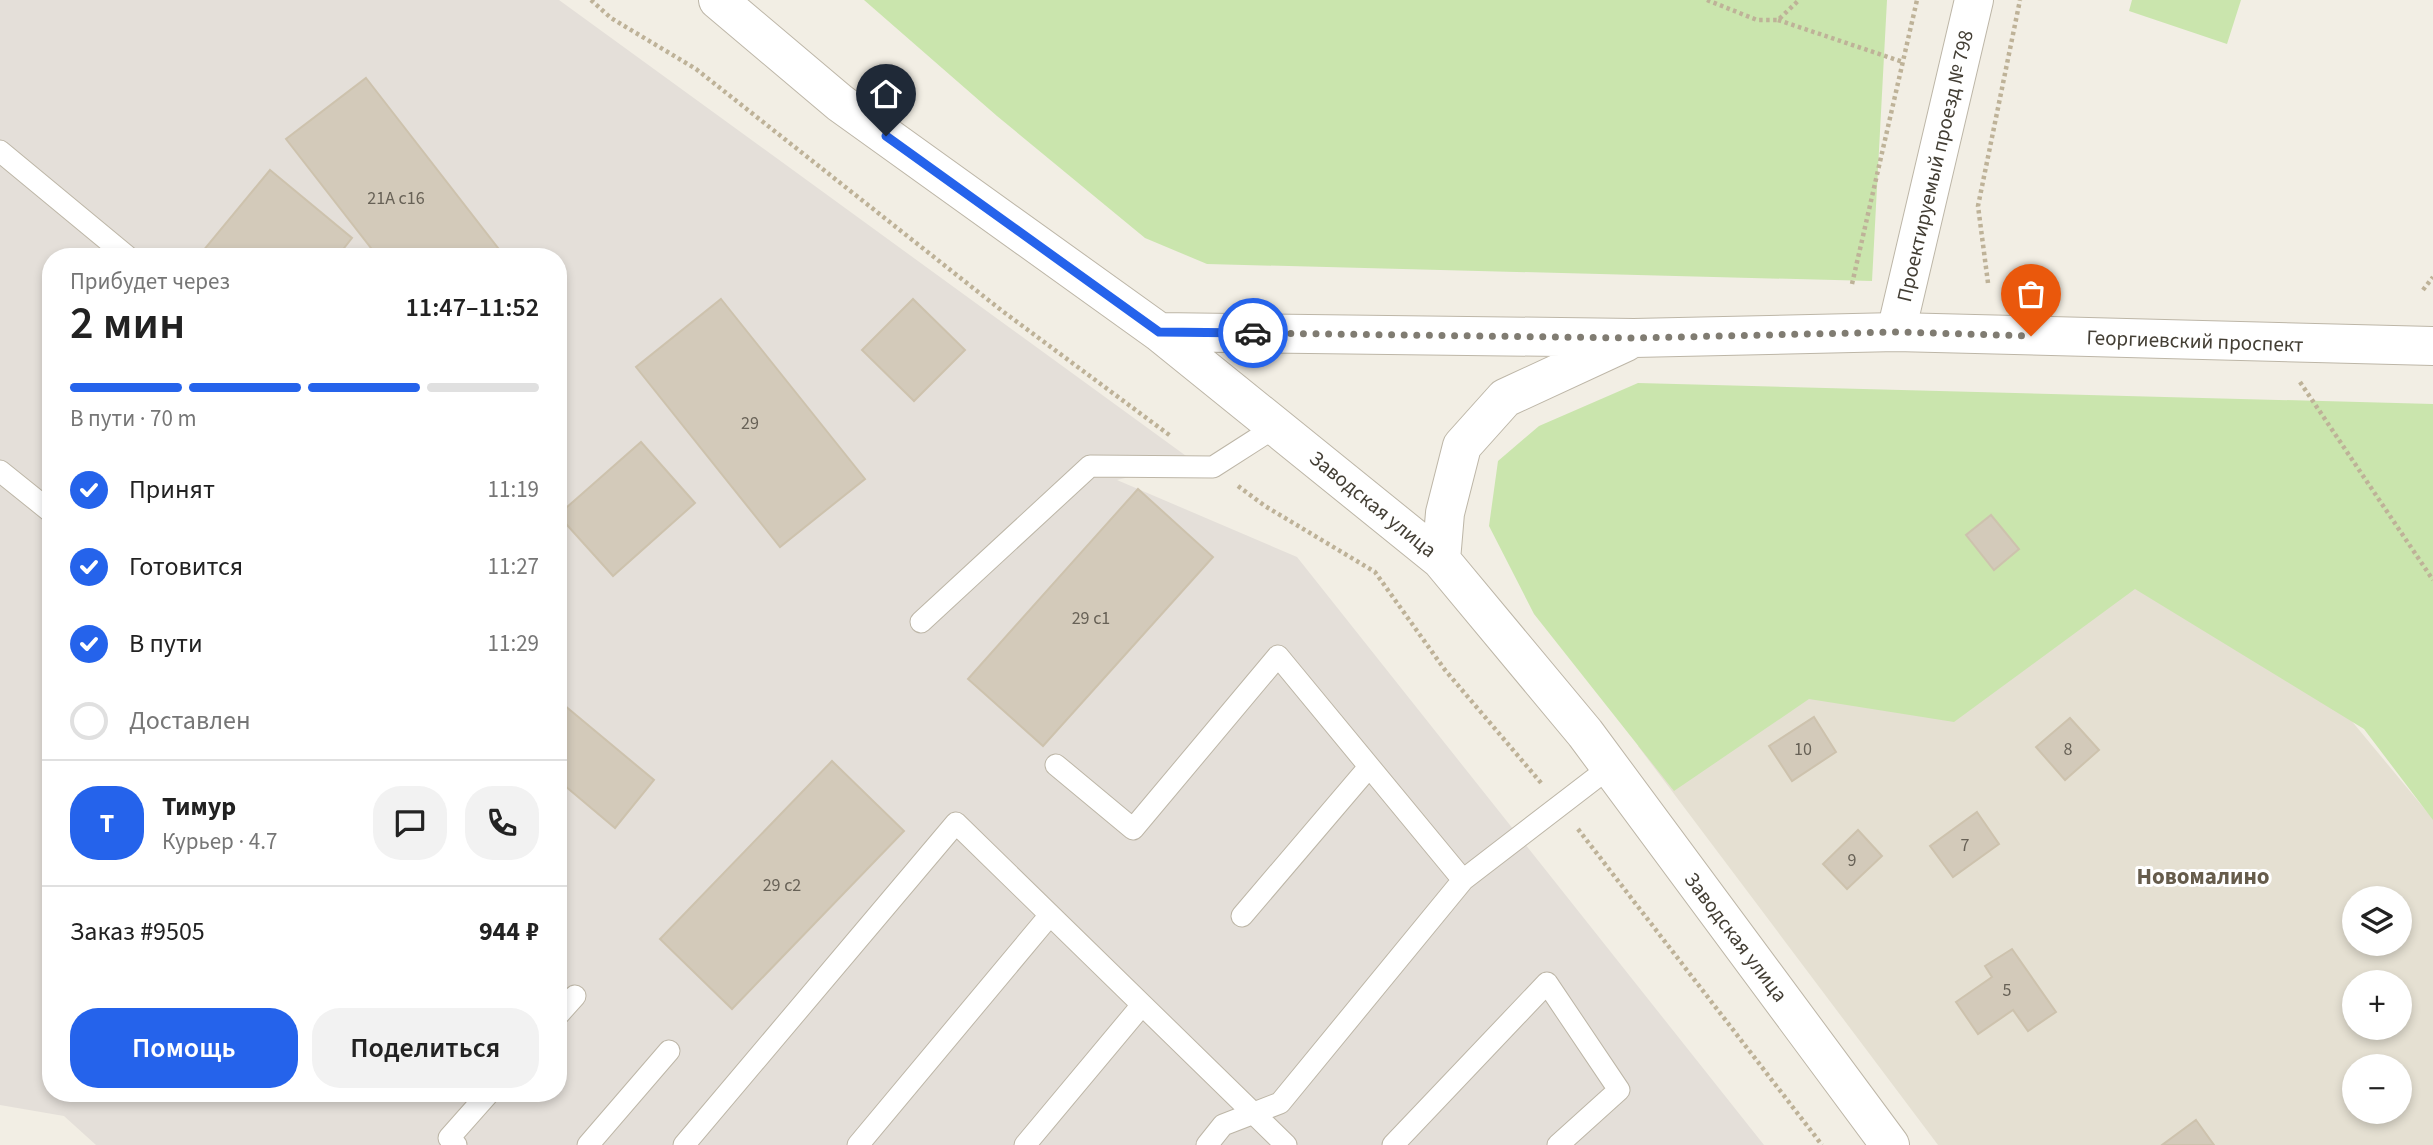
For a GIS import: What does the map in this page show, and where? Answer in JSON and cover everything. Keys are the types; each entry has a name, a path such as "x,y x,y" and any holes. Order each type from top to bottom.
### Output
{"street":[{"name":"Заводская улица","path":"719,0 840,103 1159,332 1441,560 1585,733 1890,1145"},
{"name":"Проектируемый проезд № 798","path":"1896,332 1975,0"},
{"name":"Георгиевский проспект","path":"1159,332 1634,338 1896,332 2433,346"},
{"path":"1441,560 1445,513 1462,446 1505,398 1634,338"}],"lane":[{"path":"0,150 117,248"},
{"path":"921,622 1090,466 1213,467 1277,426"},
{"path":"0,471 42,505"},
{"path":"1056,765 1133,829 1278,656 1463,880"},
{"path":"1242,916 1369,767"},
{"path":"1207,1145 1223,1125 1280,1103 1463,880 1610,767"},
{"path":"684,1145 956,823 1286,1145"},
{"path":"858,1145 1050,915"},
{"path":"1393,1145 1547,983 1619,1090 1558,1145"},
{"path":"567,1005 575,996"},
{"path":"1026,1145 1142,1004"},
{"path":"588,1145 669,1051"},
{"path":"449,1143 482,1102"}],"path":[{"path":"592,0 611,18 696,69 1001,310 1265,506 1375,572 1445,670 1560,806 1822,1145"},
{"path":"1707,0 1757,20 1778,20 1902,62"},
{"path":"1778,20 1799,0"},
{"path":"1852,284 1917,0"},
{"path":"1988,283 1978,206 2020,0"},
{"path":"2423,290 2433,277"},
{"path":"2274,343 2433,580"}],"shaded area":[{"path":"0,0 559,0 1193,461 1117,480 1297,557 1764,1145 96,1145 64,1116 0,1105"},
{"path":"2190,526 2433,819 2433,1145 1938,1145 1638,746 1931,528"}],"green space":[{"path":"864,0 1887,0 1872,281 1207,264 1145,238 997,116"},
{"path":"2132,0 2241,0 2227,44 2129,11"},
{"path":"1638,383 2433,404 2433,820 2364,729 2135,589 1954,722 1809,699 1674,791 1534,614 1489,526 1498,461 1539,426"}],"building":[{"path":"366,78 498,248 371,248 286,139"},
{"path":"270,170 352,238 344,248 205,248"},
{"path":"721,299 865,479 780,547 636,367"},
{"path":"913,299 965,350 914,401 862,350"},
{"path":"641,442 695,503 613,576 567,525 567,507"},
{"path":"1138,489 1213,557 1043,746 968,679"},
{"path":"1991,515 2019,549 1994,570 1966,535"},
{"path":"567,708 654,780 615,828 567,788"},
{"path":"1814,717 1836,752 1792,781 1769,746"},
{"path":"2070,718 2099,750 2065,780 2036,747"},
{"path":"832,761 904,831 732,1009 660,939"},
{"path":"1977,812 1999,844 1953,877 1930,846"},
{"path":"1858,830 1882,856 1847,889 1823,864"},
{"path":"2012,949 2056,1012 2028,1031 2013,1010 1978,1034 1956,1002 1992,977 1985,966"},
{"path":"2196,1120 2214,1145 2162,1145"}],"way so far":[{"path":"1253,333 1634,338 1896,332 2031,336"}],"district":[{"name":"Новомалино","path":"2203,876"}],"route":[{"path":"886,136 1159,332 1253,333"}]}
